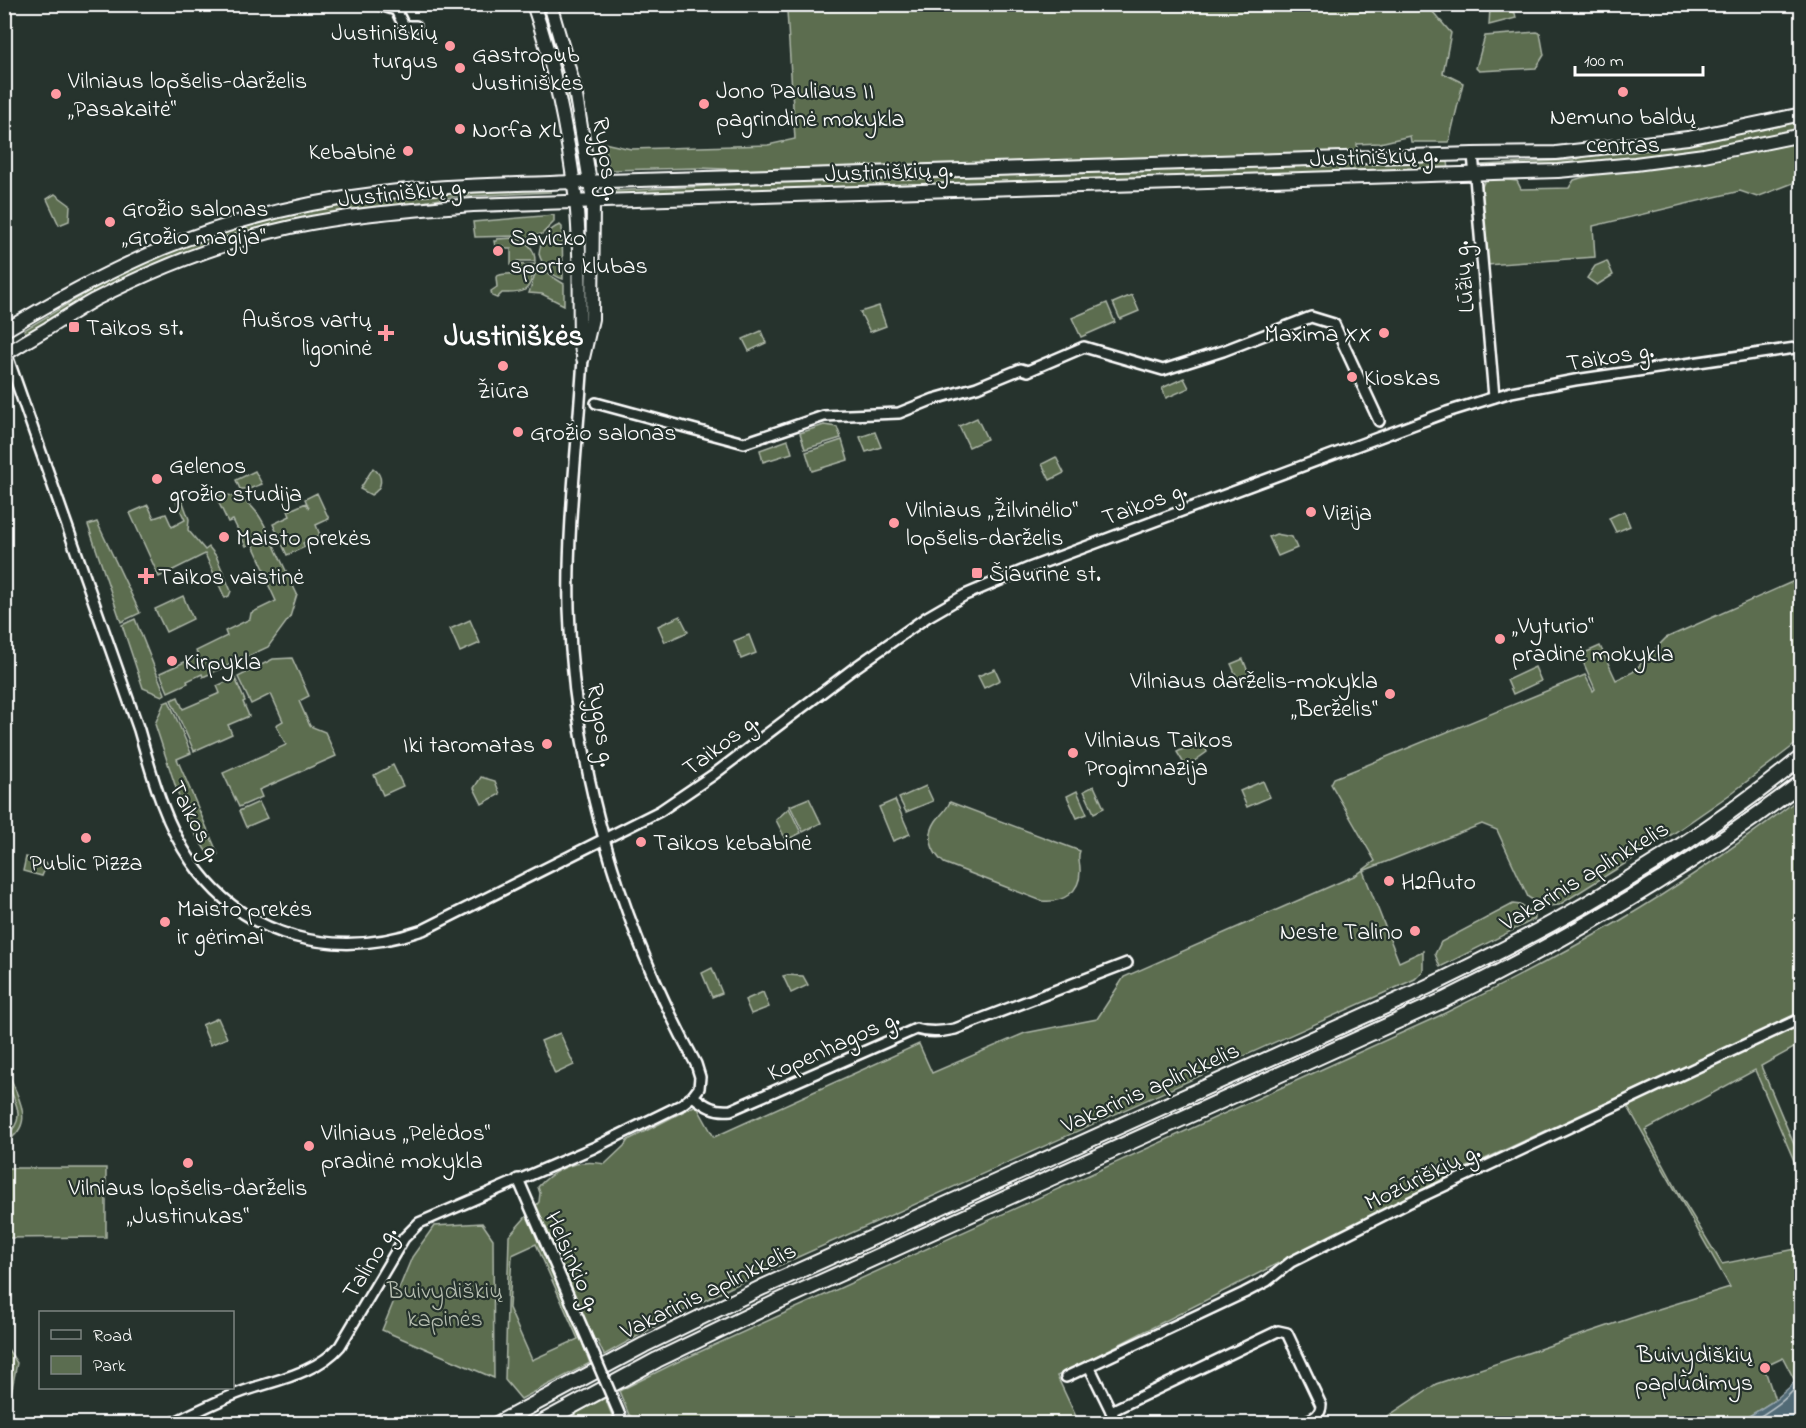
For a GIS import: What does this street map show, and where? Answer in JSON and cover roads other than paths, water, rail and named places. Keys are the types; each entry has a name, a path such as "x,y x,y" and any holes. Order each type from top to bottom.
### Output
{"highway":[{"name":"Vakarinis aplinkkelis","path":"497,1424 644,1345 763,1287 1484,960 1568,915 1653,863 1746,800 1802,757"},
{"name":"Vakarinis aplinkkelis","path":"539,1424 657,1360 777,1302 1493,976 1611,912 1673,873 1802,782"}],"main road":[{"name":"Rygos g.","path":"533,4 558,96 576,201 580,339 584,358"},
{"name":"Rygos g.","path":"550,4 575,90 593,201 592,319 584,358"},
{"name":"Justiniškių g.","path":"4,331 58,298 145,256 197,235 254,218 320,203 380,193 471,186 1556,153 1676,140 1748,127 1802,114"},
{"name":"Justiniškių g.","path":"5,352 93,301 138,279 198,255 255,236 353,216 473,205 576,201 1558,171 1635,164 1704,154 1802,135"}],"street":[{"path":"376,4 396,10 404,26 416,26"},
{"name":"Lūžių g.","path":"1473,154 1494,397"},
{"path":"596,403 744,443 824,416 899,413 934,399 977,387 1021,369 1028,371 1084,347 1163,370 1223,351 1311,317 1334,324 1379,421"},
{"name":"Taikos g.","path":"5,352 102,621 161,802 190,861 222,897 255,920 294,937 344,944 380,942 423,930 643,820 674,803 891,641 927,617 965,595 1077,549 1494,397 1575,380 1802,347"},
{"name":"Rygos g.","path":"584,358 570,527 570,625 573,681 578,717 603,839 648,964 696,1064 700,1077 699,1088 693,1096"},
{"name":"Kopenhagos g.","path":"693,1096 710,1108 721,1111 731,1110 916,1029 944,1032 955,1029 1127,963"},
{"name":"Mozūriškių g.","path":"1066,1377 1252,1289 1267,1281 1291,1262 1408,1203 1802,1018"},
{"name":"Talino g.","path":"171,1424 221,1400 312,1367 328,1358 340,1346 404,1238 428,1218 617,1137 681,1105 693,1096"},
{"name":"Helsinkio g.","path":"518,1179 622,1421"},
{"path":"1111,1411 1282,1331 1287,1333 1321,1405 1317,1416 1300,1424"},
{"path":"1089,1366 1117,1424"}],"water":[{"path":"1801,1368 1801,1423 1738,1423 1775,1400 1792,1385"}],"place":[{"name":"Justiniškių turgus","path":"450,46"},
{"name":"Gastropub Justiniškės","path":"460,68"},
{"name":"Nemuno baldų centras","path":"1623,92"},
{"name":"Vilniaus lopšelis-darželis „Pasakaitė“","path":"56,94"},
{"name":"Jono Pauliaus II pagrindinė mokykla","path":"704,104"},
{"name":"Norfa XL","path":"460,129"},
{"name":"Kebabinė","path":"408,151"},
{"name":"Grožio salonas „Grožio magija“","path":"110,222"},
{"name":"Savicko sporto klubas","path":"498,251"},
{"name":"Taikos st.","path":"74,327"},
{"name":"Aušros vartų ligoninė","path":"386,333"},
{"name":"Maxima XX","path":"1384,333"},
{"name":"Žiūra","path":"503,366"},
{"name":"Kioskas","path":"1352,377"},
{"name":"Grožio salonas","path":"518,432"},
{"name":"Gelenos grožio studija","path":"157,479"},
{"name":"Vizija","path":"1311,512"},
{"name":"Vilniaus „Žilvinėlio“ lopšelis-darželis","path":"894,523"},
{"name":"Maisto prekės","path":"224,537"},
{"name":"Šiaurinė st.","path":"977,573"},
{"name":"Taikos vaistinė","path":"146,576"},
{"name":"„Vyturio“ pradinė mokykla","path":"1500,639"},
{"name":"Kirpykla","path":"172,661"},
{"name":"Vilniaus darželis-mokykla „Berželis“","path":"1390,694"},
{"name":"Iki taromatas","path":"547,744"},
{"name":"Vilniaus Taikos Progimnazija","path":"1073,753"},
{"name":"Public Pizza","path":"86,838"},
{"name":"Taikos kebabinė","path":"641,842"},
{"name":"H2Auto","path":"1389,881"},
{"name":"Maisto prekės ir gėrimai","path":"165,922"},
{"name":"Neste Talino","path":"1415,931"},
{"name":"Vilniaus „Pelėdos“ pradinė mokykla","path":"309,1146"},
{"name":"Vilniaus lopšelis-darželis „Justinukas“","path":"188,1163"},
{"name":"Buivydiškių paplūdimys","path":"1765,1368"}],"district":[{"name":"Justiniškės","path":"514,335"}],"park label":[{"name":"Buivydiškių kapinės","path":"445,1304"}]}
